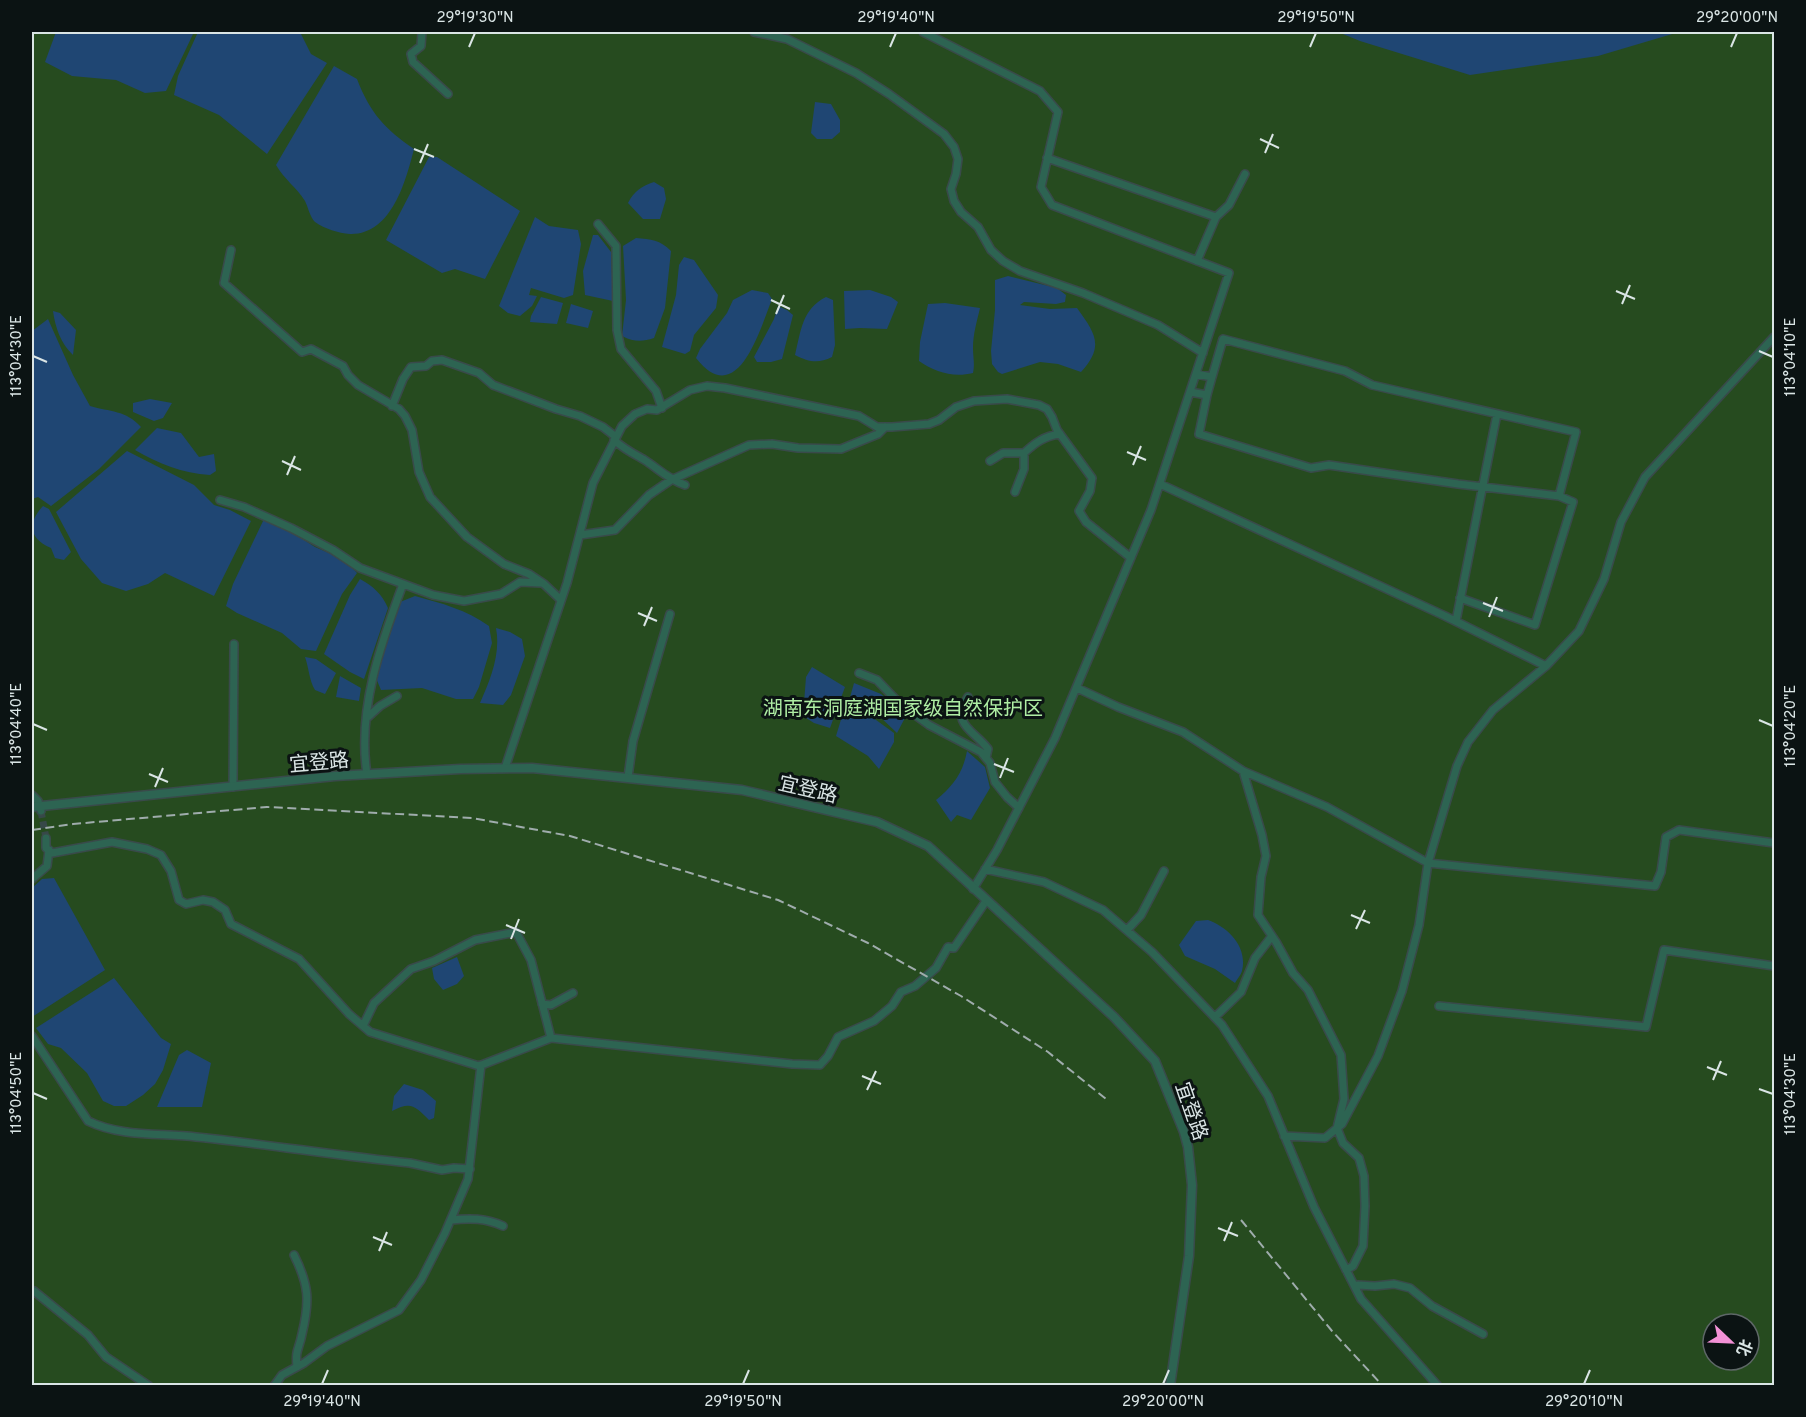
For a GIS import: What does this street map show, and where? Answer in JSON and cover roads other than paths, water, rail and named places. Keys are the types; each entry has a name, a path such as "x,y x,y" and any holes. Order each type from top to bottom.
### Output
{"street":[{"path":"422,32 421,46 411,54 413,63 447,94"},
{"path":"754,32 788,39 856,73 944,134 954,147 958,159 951,189 954,201 961,212 978,227 990,250 1003,261 1020,271 1083,293 1158,325 1203,353"},
{"path":"923,32 1040,91 1058,112 1041,187 1052,206 1229,273 1160,484 1077,688 1055,738 1019,808 973,889"},
{"path":"1047,158 1216,217"},
{"path":"1197,261 1216,217 1229,205 1245,174"},
{"path":"598,224 616,246 617,330 621,349 656,391 662,408"},
{"path":"231,250 224,283 302,352 312,349 343,366 358,385 405,416 412,430 419,472 430,497 467,537 504,564 529,574 544,584 561,600"},
{"path":"1284,1136 1325,1138 1342,1124 1378,1056 1402,991 1419,925 1428,863 1457,766 1468,742 1493,710 1546,666 1579,631 1604,579 1621,522 1645,477 1774,337"},
{"path":"1460,598 1535,625 1573,502 1559,496 1329,465 1311,468 1199,434 1223,339 1345,371 1372,385 1576,432 1559,496"},
{"path":"392,406 403,379 411,367 426,366 432,361 442,360 479,373 493,385 580,416 603,427 626,451 643,459 671,480 685,484"},
{"path":"1196,374 1212,377"},
{"path":"505,768 561,600 593,483 615,438 622,426 635,414 647,409 657,411 690,390 707,386 859,416 877,426 885,427 929,424 939,420 956,407 974,401 1007,399 1039,405 1047,409 1060,434 1092,478 1090,491 1079,511 1086,522 1131,558"},
{"path":"1190,392 1207,395"},
{"path":"1455,621 1497,414"},
{"path":"580,535 615,530 649,495 671,480 749,445 772,444 841,450 878,434 885,427"},
{"path":"990,461 1003,453 1023,453 1042,439 1060,434"},
{"path":"1015,492 1024,469 1023,453"},
{"path":"1160,484 1455,621 1546,666"},
{"path":"220,500 244,507 291,528 333,550 360,568 433,595 464,601 501,594 520,582 544,584"},
{"path":"367,774 363,749 370,693 381,643 403,584"},
{"path":"628,777 633,741 670,614"},
{"path":"233,787 234,644"},
{"path":"859,673 877,680 900,704 929,725 981,752 990,763 995,782 1019,808"},
{"path":"1077,688 1183,732 1243,771 1327,807 1428,863 1655,886 1661,872 1666,837 1679,830 1774,843"},
{"path":"368,717 380,706 397,696"},
{"path":"968,697 963,705 962,717 967,730 982,740 988,749 986,758"},
{"name":"宜登路","path":"37,808 367,774 532,768 742,790 878,822 928,846 1114,1017 1155,1061 1178,1112 1189,1154 1192,1213 1189,1256 1170,1386"},
{"path":"1243,771 1263,835 1266,856 1261,877 1258,915 1293,973 1308,990 1341,1055 1344,1099 1337,1128 1343,1143 1359,1158 1364,1176 1365,1206 1363,1246 1353,1266 1346,1270"},
{"path":"32,795 38,801 37,808"},
{"path":"46,838 46,848 52,853 112,842 147,849 161,855 171,871 179,900 186,904 203,900 213,902 225,910 231,924 299,959 349,1014 370,1032 479,1066 551,1038 792,1064 820,1065 828,1056 838,1037 874,1021 892,1006 902,992 915,987 936,968 948,947 954,948 987,902"},
{"path":"32,879 47,866 49,850"},
{"path":"986,869 1044,882 1103,910 1152,952 1222,1025 1268,1096 1314,1207 1361,1299 1438,1386"},
{"path":"1127,930 1141,915 1164,871"},
{"path":"363,1026 374,1003 411,969 434,961 475,940 516,932 531,960 551,1038"},
{"path":"1215,1017 1241,992 1255,958 1272,936"},
{"path":"1439,1006 1646,1026 1664,950 1774,966"},
{"path":"543,1004 551,1005 573,993"},
{"path":"32,1036 88,1121 99,1126 410,1163 442,1170 470,1169"},
{"path":"273,1386 282,1375 327,1346 399,1310 421,1280 451,1220 468,1179 482,1065"},
{"path":"451,1220 472,1218 493,1221 503,1226"},
{"path":"294,1255 308,1288 302,1338 295,1353 297,1367"},
{"path":"1358,1285 1394,1284 1410,1288 1432,1306 1483,1334"},
{"path":"32,1293 34,1292 88,1335 106,1357 148,1386"}],"water":[{"path":"56,32 194,32 166,91 145,93 116,80 72,76 45,62"},
{"path":"198,32 300,32 311,54 327,63 267,154 219,115 174,95 178,76"},
{"path":"1338,32 1679,32 1598,56 1470,75"},
{"path":"334,66 357,79 373,111 387,127 414,149 407,176 387,216 364,232 350,234 323,227 315,222 302,196 276,165"},
{"path":"815,102 831,104 840,120 840,132 832,139 817,139 811,133"},
{"path":"429,157 437,157 520,211 485,279 455,269 442,273 386,240"},
{"path":"654,182 664,188 666,199 660,219 643,219 628,203 639,190"},
{"path":"535,217 549,226 578,230 581,244 573,295 564,298 531,288 529,295 537,296 532,306 520,316 508,313 499,306"},
{"path":"593,235 598,235 611,252 613,301 585,295 583,271"},
{"path":"636,238 655,241 671,251 665,308 654,338 642,341 622,336 626,300 623,246"},
{"path":"684,257 694,260 718,295 716,308 694,335 690,351 685,354 662,347 676,295 679,265"},
{"path":"1008,276 1057,288 1066,295 1065,302 1056,304 1024,302 1020,305 1050,309 1077,308 1093,332 1095,340 1093,355 1081,372 1058,364 1040,362 1002,374 998,372 992,364 991,351 995,280"},
{"path":"752,290 768,293 772,299 753,345 745,360 735,371 723,376 711,372 696,358 700,349 727,313 733,300"},
{"path":"870,290 891,297 898,302 887,329 845,329 844,291"},
{"path":"541,297 563,303 557,324 530,322"},
{"path":"826,297 833,300 835,345 832,357 813,361 795,355 807,314"},
{"path":"945,303 980,308 974,338 973,373 958,375 944,373 919,361 920,342 928,304"},
{"path":"571,304 593,311 588,328 566,323"},
{"path":"778,306 793,315 782,359 757,362 754,357 774,319"},
{"path":"53,311 60,313 76,330 73,355 59,335"},
{"path":"48,319 73,375 90,406 124,414 141,427 99,469 51,506 38,497 32,499 32,331"},
{"path":"150,399 172,403 163,418 154,421 133,412 133,403"},
{"path":"157,428 181,433 199,457 214,454 216,471 210,475 180,470 153,460 135,450"},
{"path":"127,451 194,485 214,505 251,521 214,596 165,573 148,584 126,591 102,583 81,559 56,512"},
{"path":"43,506 49,509 71,552 64,560 55,558 51,548 38,540 33,530 34,518"},
{"path":"264,519 282,526 315,547 345,560 357,573 342,594 316,651 301,649 282,633 226,606 233,584"},
{"path":"360,579 377,591 388,608 364,679 324,654 350,595"},
{"path":"415,596 463,611 489,626 492,643 479,687 473,699 456,699 422,688 381,690 376,678 393,617 400,602"},
{"path":"496,628 522,639 525,656 511,695 503,705 480,703 496,657"},
{"path":"305,657 316,659 336,673 325,694 315,690"},
{"path":"812,667 845,687 830,728 814,723 803,716 806,677"},
{"path":"340,676 361,688 359,701 336,697"},
{"path":"854,683 881,694 906,716 897,733 877,714 849,701"},
{"path":"846,703 872,717 894,733 894,742 879,769 868,756 836,736"},
{"path":"967,751 985,767 990,788 971,820 957,815 951,822 936,800 956,778 963,766"},
{"path":"54,878 105,970 32,1017 32,888 42,879"},
{"path":"1208,920 1229,933 1239,946 1243,962 1235,983 1215,969 1185,956 1179,945 1196,921"},
{"path":"457,957 464,976 457,984 443,990 434,979 432,968"},
{"path":"114,978 161,1038 171,1044 163,1070 155,1084 126,1106 114,1106 103,1101 87,1073 61,1048 48,1044 36,1028"},
{"path":"187,1050 211,1063 202,1107 157,1107 179,1055"},
{"path":"404,1084 423,1090 436,1101 434,1118 429,1120 412,1106 404,1106 392,1111 394,1096"}],"tunnel":[{"path":"41,811 46,838"}],"railway":[{"path":"32,830 73,824 267,807 472,818 570,836 778,900 868,943 961,996 1048,1052 1106,1099"},
{"path":"1241,1220 1332,1331 1383,1386"}],"park label":[{"name":"湖南东洞庭湖国家级自然保护区","path":"903,708"}]}
